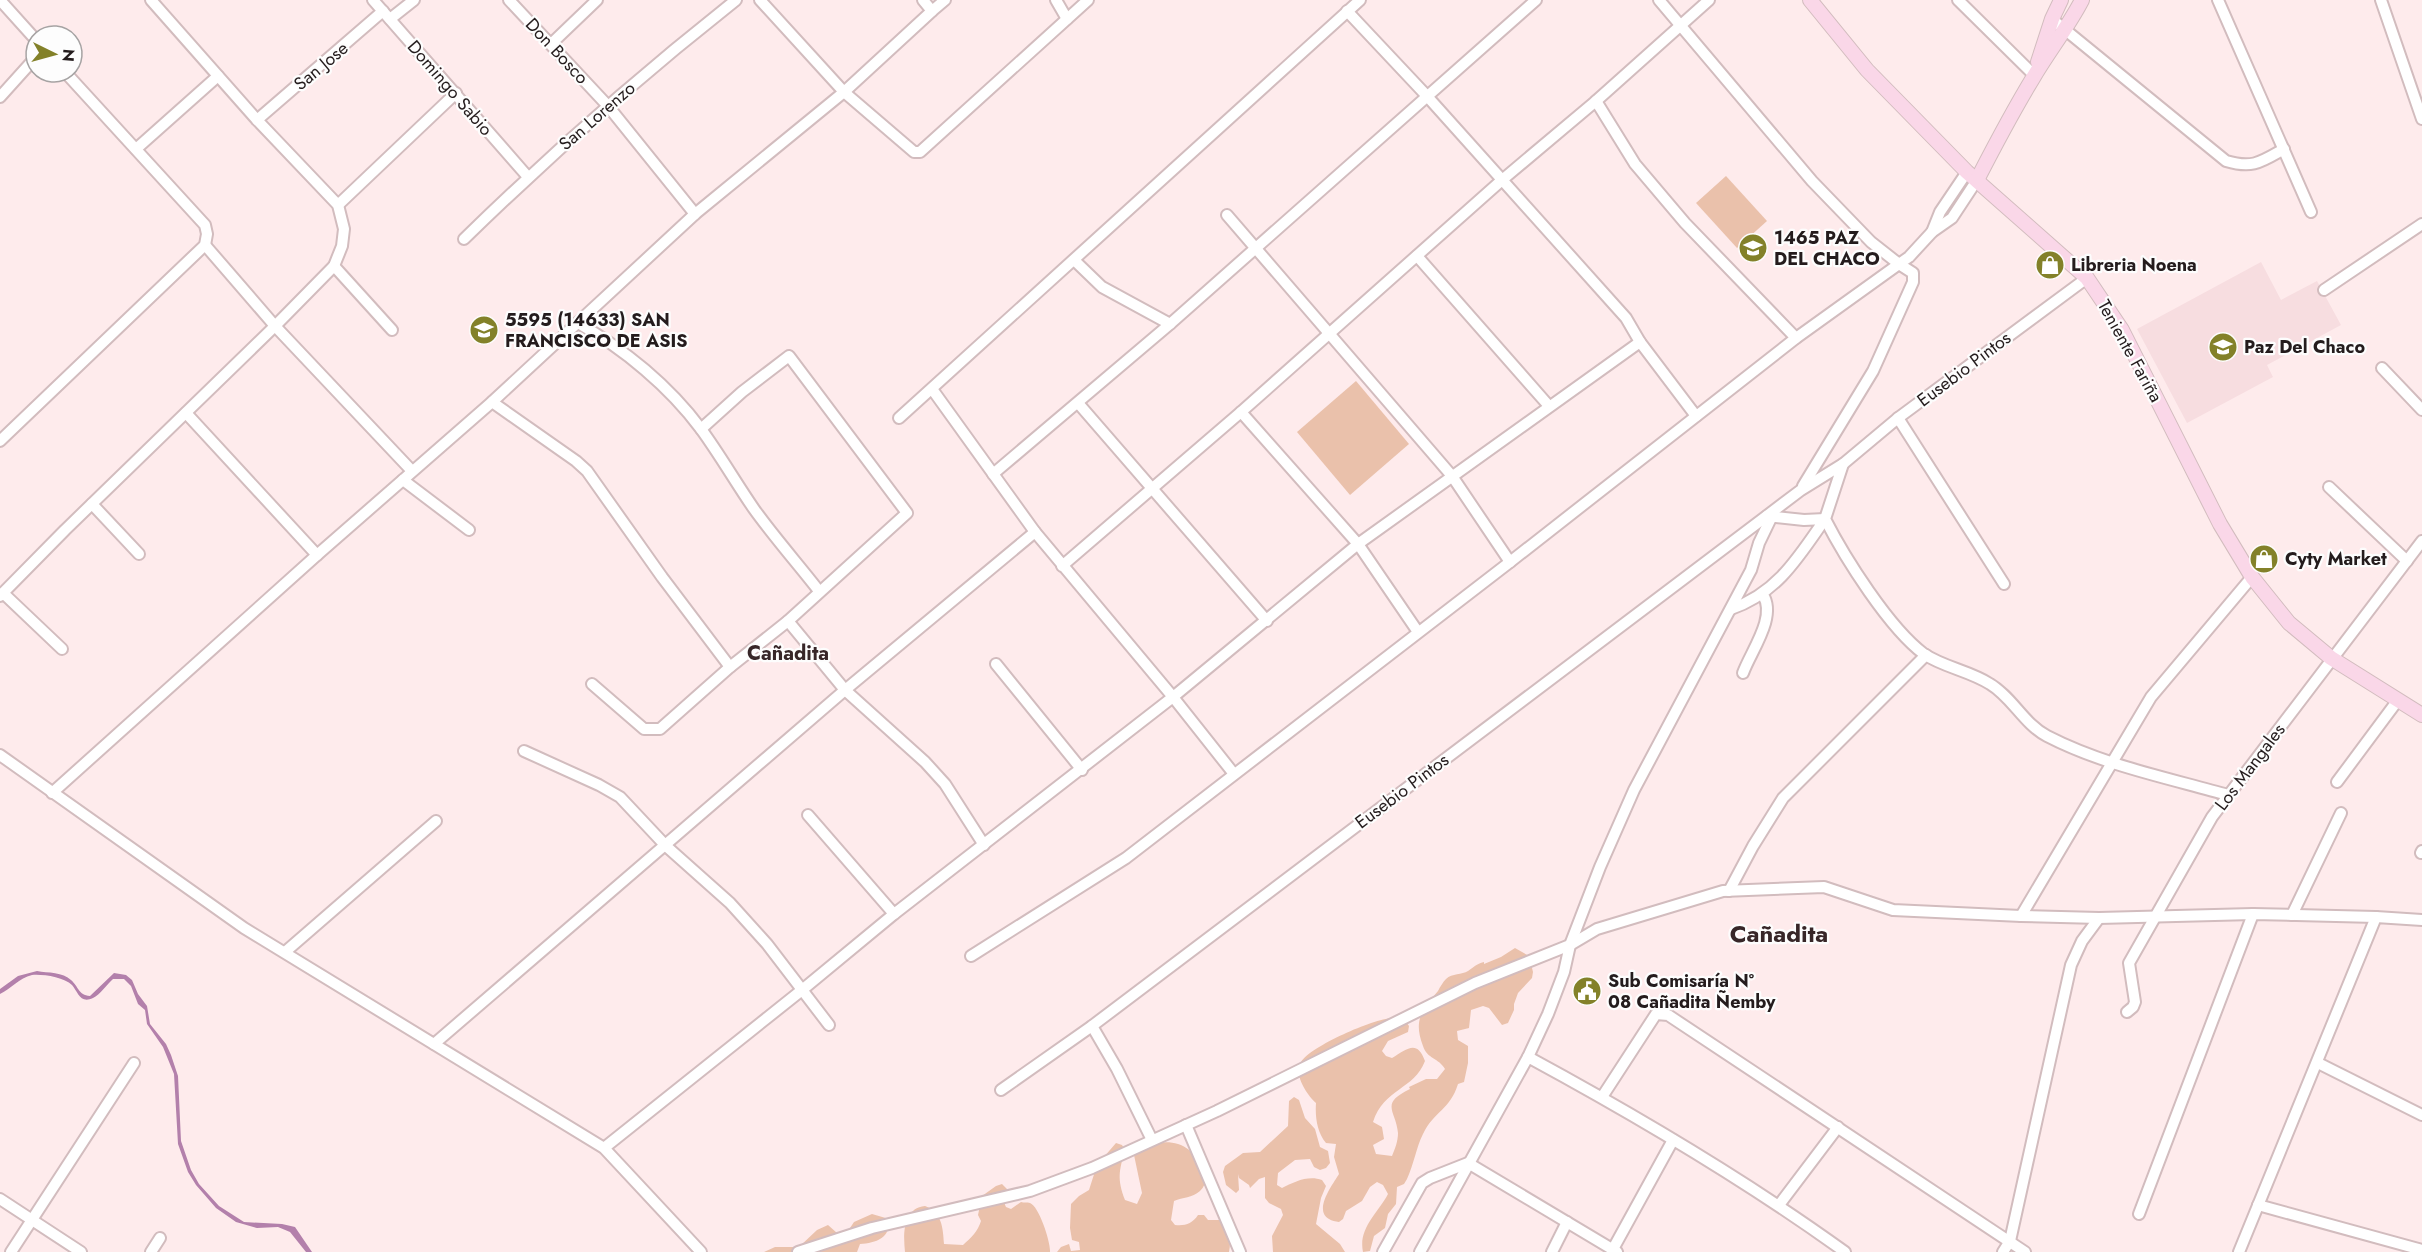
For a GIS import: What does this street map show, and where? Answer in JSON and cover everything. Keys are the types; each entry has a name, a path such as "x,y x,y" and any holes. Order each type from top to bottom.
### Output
{"street":[{"path":"0,0 24,27"},
{"path":"62,649 2,595 334,266 342,246 344,229 338,205 257,120 151,0"},
{"name":"Domingo Sabio","path":"373,0 528,177"},
{"name":"San Jose","path":"257,120 386,15 414,0"},
{"name":"Don Bosco","path":"509,0 608,106 695,214"},
{"path":"551,44 597,0"},
{"name":"San Lorenzo","path":"464,239 528,177 608,106 736,0"},
{"path":"760,0 844,92 914,152 920,152 1088,0"},
{"path":"923,0 932,11"},
{"path":"52,793 317,555 492,402 695,214 844,92 945,0"},
{"path":"1056,0 1067,19"},
{"path":"899,418 1360,0"},
{"path":"993,474 1170,324 1536,0"},
{"path":"1659,0 1812,181 1871,242 1914,275 1911,288 1873,371 1801,490"},
{"path":"1062,566 1241,412 1328,333 1709,0"},
{"name":"Teniente Fariña","path":"1810,0 1867,70 1972,176 2087,278 2122,330 2220,524 2252,577 2289,623 2331,658 2422,715"},
{"path":"1958,0 2034,75"},
{"path":"2034,75 2052,19 2061,0"},
{"path":"971,956 1126,858 1796,338 1909,257 1932,232 1952,218 1972,176 2034,75 2067,30 2082,0"},
{"path":"2218,0 2312,213"},
{"path":"2381,0 2422,119"},
{"path":"1347,11 1426,95 1626,318 1640,342 1696,416"},
{"path":"2052,19 2226,161 2242,166 2256,165 2284,149"},
{"path":"0,97 24,70"},
{"path":"136,149 218,76"},
{"path":"0,441 205,245 207,234 204,225 76,84"},
{"path":"338,205 456,93"},
{"path":"1596,101 1635,164 1685,222 1796,338"},
{"path":"1227,215 1452,476 1510,562"},
{"path":"2324,290 2422,224"},
{"path":"205,245 275,326 412,471"},
{"path":"1417,256 1549,406"},
{"path":"1074,260 1102,287 1170,324"},
{"path":"334,266 392,330"},
{"name":"Eusebio Pintos","path":"1001,1090 1092,1026 1801,490 1843,464 1898,418 2087,278"},
{"path":"578,323 601,336 634,361 676,399 701,429 756,511 819,591"},
{"path":"604,1148 894,914 1082,770 1267,621 1358,544 1640,342"},
{"path":"592,684 644,729 660,729 730,667 789,621 819,591 907,513 789,356 742,392 701,429"},
{"path":"2382,368 2422,410"},
{"path":"932,389 1035,532 1234,774"},
{"path":"492,402 576,460 587,471 662,577 730,667"},
{"path":"1078,403 1267,621"},
{"path":"1241,412 1358,544 1418,632"},
{"path":"186,413 317,555"},
{"path":"1898,418 2004,584"},
{"path":"1731,609 1763,595 1780,580 1795,561 1825,519 1843,464"},
{"path":"403,480 469,530"},
{"path":"2329,487 2406,561"},
{"path":"92,504 140,554"},
{"path":"1420,1252 1528,1056 1548,1014 1564,972 1570,945 1600,867 1634,790 1751,570 1769,516 1804,520 1825,519"},
{"path":"1825,519 1845,554 1891,622 1926,655 1990,684 2003,693 2045,735 2111,762 2228,795"},
{"path":"434,1044 845,690 1035,532"},
{"name":"Los Mangales","path":"2127,1012 2133,1008 2135,1002 2129,963 2212,818 2422,540"},
{"path":"2021,916 2151,697 2252,577"},
{"path":"1743,673 1763,628 1767,601 1763,595"},
{"path":"789,621 845,690 932,769 945,784 984,845"},
{"path":"1729,891 1753,846 1784,798 1926,655"},
{"path":"996,664 1082,770"},
{"path":"2337,782 2398,700"},
{"path":"524,751 620,797 666,846 730,903 767,944 829,1025"},
{"path":"0,755 244,928 604,1148 701,1252"},
{"path":"2292,915 2341,813"},
{"path":"808,815 894,914"},
{"path":"285,952 436,821"},
{"path":"798,1252 872,1228 1030,1191 1092,1168 1186,1125 1475,983 1570,945 1597,929 1729,891 1824,887 1893,909 2021,916 2099,918 2253,914 2422,920"},
{"path":"2139,1214 2253,914"},
{"path":"2239,1252 2376,917"},
{"path":"2003,1252 2010,1241 2075,953 2099,918"},
{"path":"1602,1097 1656,1014 1668,1015 2025,1252"},
{"path":"1092,1026 1117,1069 1152,1140"},
{"path":"1528,1056 1602,1097 1779,1205 1845,1252"},
{"path":"11,1252 134,1063"},
{"path":"2318,1063 2422,1115"},
{"path":"1186,1125 1240,1252"},
{"path":"1779,1205 1838,1126"},
{"path":"1468,1163 1615,1250 1673,1140"},
{"path":"1383,1252 1425,1180 1468,1163"},
{"path":"0,1199 81,1252"},
{"path":"2259,1205 2422,1250"},
{"path":"1552,1252 1567,1222"},
{"path":"151,1252 160,1238"}],"shaded area":[{"path":"1726,176 1767,221 1737,248 1696,203"},
{"name":"Paz Del Chaco","path":"2261,262 2281,300 2317,281 2341,325 2267,365 2273,377 2187,423 2137,329"},
{"path":"1356,381 1409,444 1350,495 1297,432"},
{"path":"1515,948 1529,956 1533,972 1532,978 1518,993 1508,1023 1502,1025 1489,1008 1483,1006 1471,1010 1469,1028 1457,1031 1458,1040 1468,1046 1468,1063 1464,1082 1458,1084 1451,1100 1427,1126 1407,1179 1404,1184 1397,1187 1396,1204 1388,1214 1385,1228 1374,1236 1370,1251 1363,1252 1363,1235 1366,1228 1388,1194 1383,1185 1377,1182 1370,1187 1362,1201 1346,1211 1339,1222 1330,1220 1325,1215 1323,1210 1326,1197 1339,1174 1334,1157 1336,1144 1326,1143 1320,1134 1316,1119 1316,1103 1305,1090 1300,1078 1301,1062 1329,1041 1357,1028 1392,1018 1405,1020 1409,1026 1408,1032 1388,1041 1382,1051 1386,1056 1392,1058 1407,1049 1415,1048 1419,1050 1425,1061 1414,1078 1384,1102 1373,1122 1382,1127 1384,1139 1373,1145 1376,1154 1392,1156 1398,1133 1392,1103 1410,1089 1409,1087 1426,1079 1437,1079 1445,1069 1427,1054 1423,1046 1419,1022 1424,1010 1448,977 1501,957"},
{"path":"37,971 64,975 81,992 90,996 114,973 126,975 132,980 147,1006 150,1024 166,1044 178,1076 181,1141 191,1170 199,1184 219,1206 244,1222 295,1227 312,1252 306,1252 290,1232 278,1227 257,1228 236,1222 216,1208 196,1185 188,1172 178,1144 174,1074 163,1047 147,1024 145,1010 138,1004 131,986 124,979 113,979 96,997 85,999 64,980 32,975 0,994 0,989 18,976"},
{"path":"1294,1097 1299,1100 1305,1118 1315,1129 1320,1147 1328,1151 1330,1163 1326,1168 1320,1170 1314,1167 1310,1159 1295,1160 1278,1173 1277,1185 1282,1188 1306,1179 1322,1180 1326,1186 1316,1224 1340,1244 1345,1252 1273,1252 1272,1236 1283,1215 1281,1209 1269,1203 1265,1198 1265,1177 1259,1179 1250,1188 1239,1178 1238,1174 1239,1190 1236,1193 1226,1185 1223,1172 1225,1166 1243,1153 1260,1152 1288,1126 1289,1101"},
{"path":"1166,1142 1178,1144 1196,1156 1204,1170 1205,1185 1197,1193 1174,1201 1171,1220 1175,1225 1185,1225 1198,1215 1204,1215 1208,1220 1220,1220 1229,1235 1229,1252 1057,1252 1061,1247 1069,1244 1071,1251 1080,1250 1079,1242 1072,1240 1071,1204 1089,1190 1097,1165 1116,1143 1122,1145 1125,1150 1120,1175 1122,1193 1125,1200 1137,1204 1142,1193 1134,1155 1144,1148"},
{"path":"1002,1184 1008,1190 1004,1198 1006,1207 1011,1209 1021,1202 1030,1203 1037,1211 1041,1217 1050,1252 905,1252 906,1223 912,1212 925,1206 931,1209 940,1221 944,1244 963,1245 980,1225 978,1215 982,1196"},
{"path":"872,1214 889,1219 888,1231 877,1241 860,1244 857,1252 764,1252 775,1247 799,1247 817,1230 828,1225 837,1233 848,1231 854,1222"}],"place":[{"name":"1465 PAZ DEL CHACO","path":"1753,248"},
{"name":"Libreria Noena","path":"2050,265"},
{"name":"5595 (14633) SAN FRANCISCO DE ASIS","path":"484,330"},
{"name":"Paz Del Chaco","path":"2223,347"},
{"name":"Cyty Market","path":"2264,559"},
{"name":"Sub Comisaría N° 08 Cañadita Ñemby","path":"1587,991"}],"district":[{"name":"Cañadita","path":"788,653"},
{"name":"Cañadita","path":"1779,934"}]}
